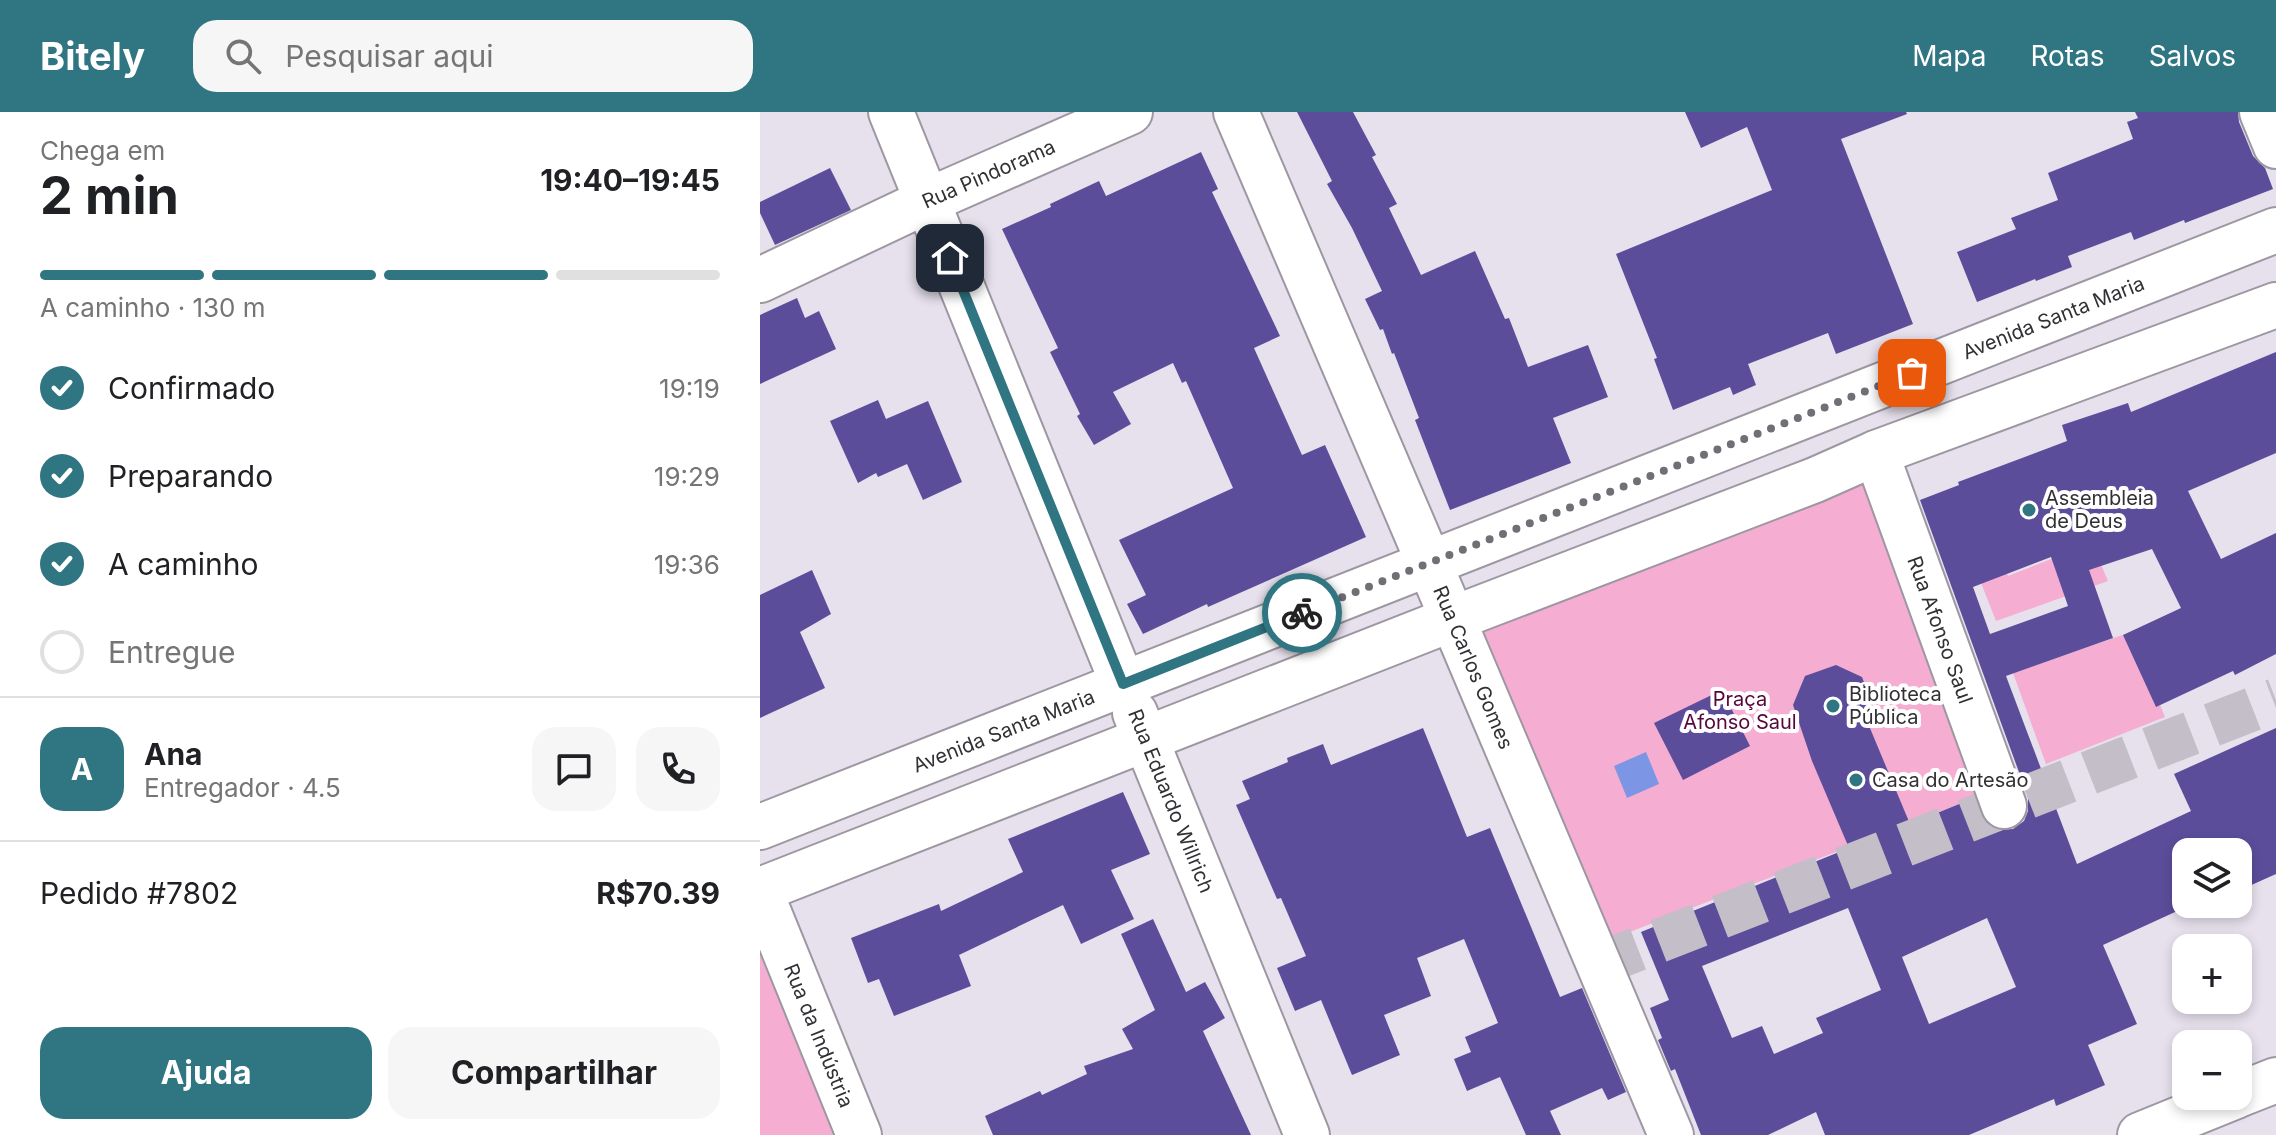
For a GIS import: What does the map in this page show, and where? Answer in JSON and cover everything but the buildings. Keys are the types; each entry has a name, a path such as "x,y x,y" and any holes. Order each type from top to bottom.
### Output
{"main road":[{"name":"Rua Eduardo Willrich","path":"891,112 1307,1135"},
{"name":"Rua Pindorama","path":"760,280 927,201 1130,112"},
{"name":"Rua Carlos Gomes","path":"1236,112 1671,1135"},
{"path":"2262,112 2276,146"},
{"name":"Avenida Santa Maria","path":"760,827 2276,230"},
{"path":"760,890 1815,480 1876,453 2276,305"},
{"path":"1940,363 1964,421"},
{"path":"1790,421 1815,480"},
{"name":"Rua Afonso Saul","path":"1876,453 2004,806"},
{"name":"Rua da Indústria","path":"760,890 859,1135"},
{"path":"2252,1090 2276,1080"},
{"path":"2140,1135 2202,1110"}],"green space":[{"name":"Praça Afonso Saul","path":"1868,480 1980,796 1604,942 1483,632"},
{"path":"1979,508 2008,576 2092,543 2108,581 1996,621 1954,514"},
{"path":"2131,632 2165,717 2046,764 2013,673"},
{"path":"760,939 838,1135 760,1135"}],"water":[{"path":"1646,752 1659,784 1627,798 1614,766"}],"tunnel":[{"path":"1597,965 2276,700"}],"way so far":[{"path":"1302,613 1912,373"}],"place":[{"name":"Assembleia de Deus","path":"2029,510"},
{"name":"Biblioteca Pública","path":"1833,706"},
{"name":"Casa do Artesão","path":"1856,780"}],"route":[{"path":"950,258 1123,684 1302,613"}]}
